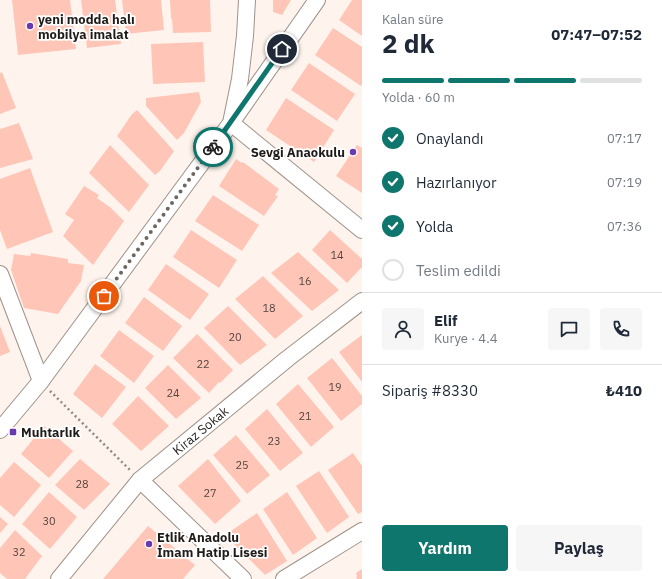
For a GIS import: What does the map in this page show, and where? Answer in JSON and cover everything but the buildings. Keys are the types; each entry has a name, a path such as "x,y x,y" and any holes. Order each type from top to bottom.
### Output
{"street":[{"path":"231,123 240,79 247,0"},
{"path":"0,430 41,381 231,123 317,0"},
{"path":"231,123 362,230"},
{"path":"0,274 41,381"},
{"name":"Kiraz Sokak","path":"59,579 140,480 287,359 362,301"},
{"path":"140,480 243,579"},
{"path":"284,579 362,531"}],"path":[{"path":"41,381 140,480"}],"way so far":[{"path":"104,296 213,147"}],"place":[{"name":"yeni modda halı mobilya imalat","path":"30,26"},
{"name":"Sevgi Anaokulu","path":"353,152"},
{"name":"Muhtarlık","path":"13,432"},
{"name":"Etlik Anadolu İmam Hatip Lisesi","path":"149,544"}],"route":[{"path":"213,147 282,49"}]}
